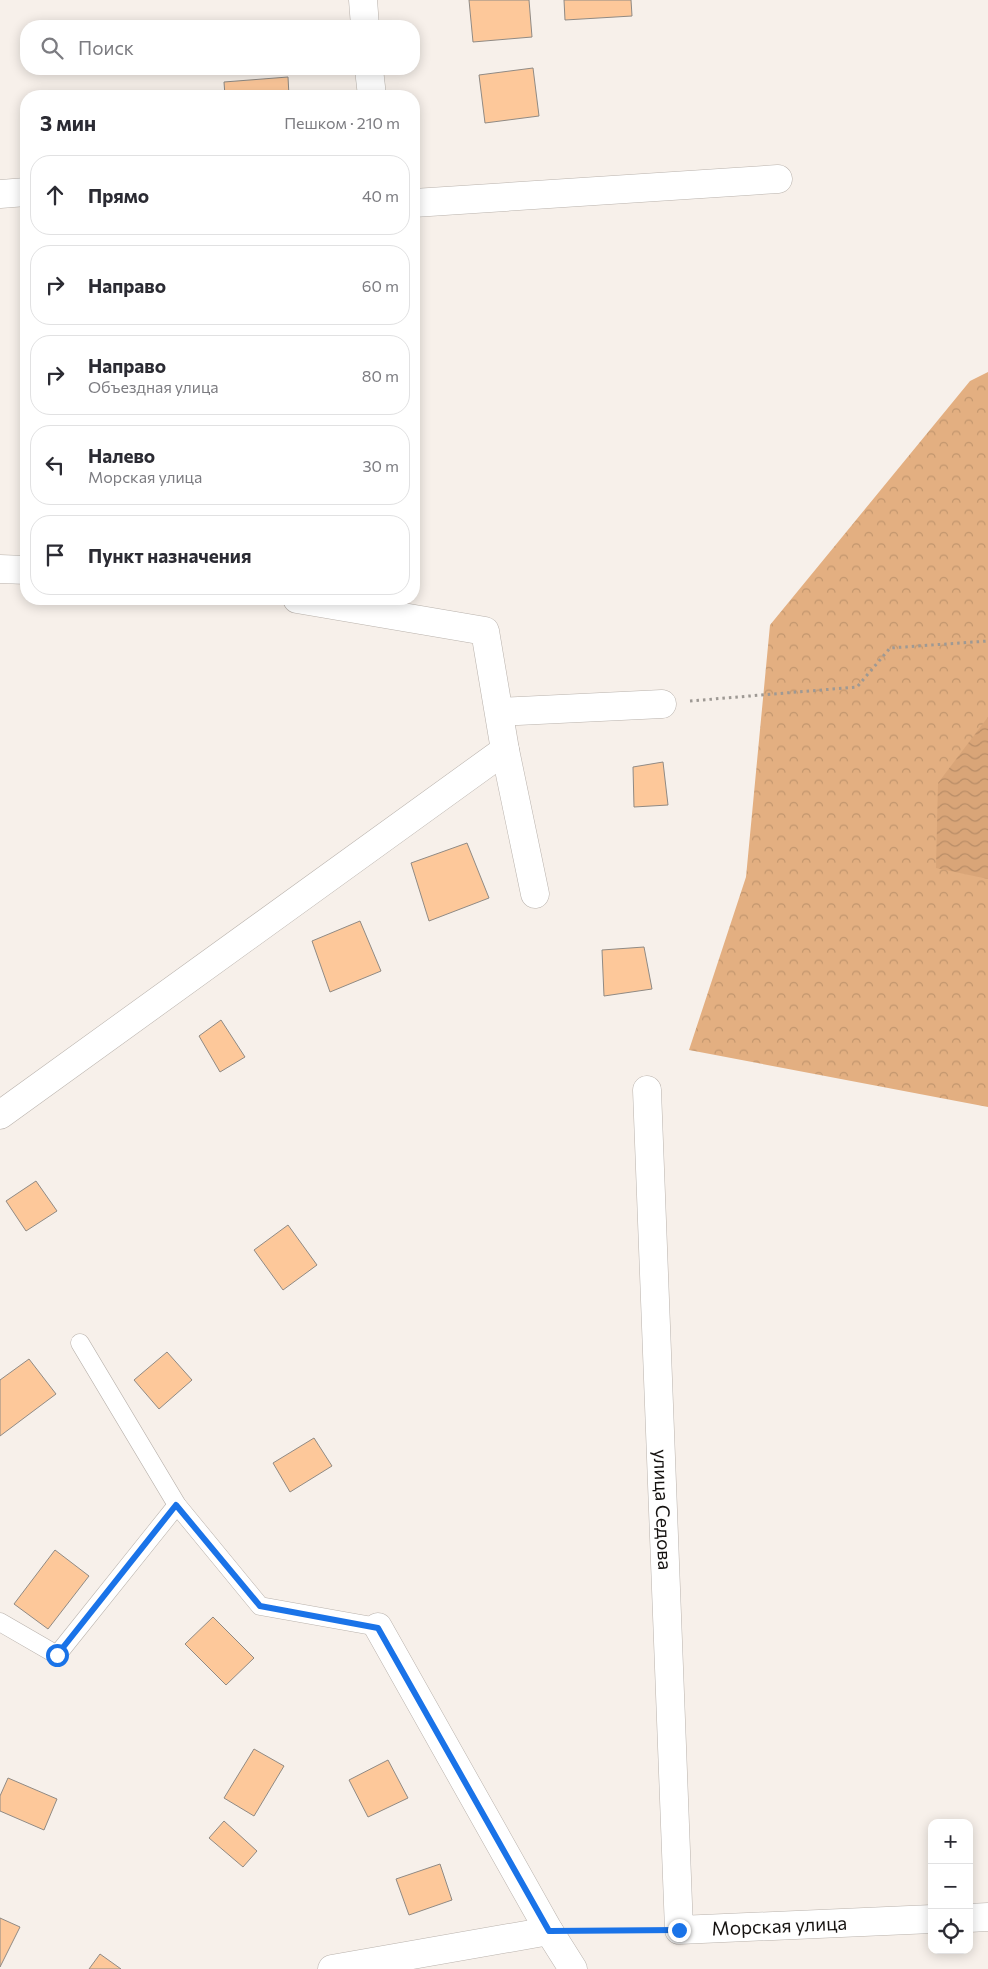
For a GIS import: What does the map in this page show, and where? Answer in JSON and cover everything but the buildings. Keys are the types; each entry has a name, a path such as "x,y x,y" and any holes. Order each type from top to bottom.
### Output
{"street":[{"path":"363,0 365,20"},
{"path":"370,75 372,90"},
{"path":"420,203 778,179"},
{"path":"0,194 20,192"},
{"path":"0,569 20,570"},
{"path":"332,605 485,631 505,750 534,894"},
{"path":"500,712 662,704"},
{"path":"0,1114 505,750"},
{"name":"улица Седова","path":"647,1090 679,1930"},
{"path":"378,1628 549,1931 573,1969"},
{"path":"973,1918 988,1917"},
{"name":"Морская улица","path":"679,1930 928,1919"},
{"path":"332,1969 549,1931"}],"lane":[{"path":"80,1343 176,1505 260,1606 378,1628"},
{"path":"0,1622 57,1655 176,1505"}],"path":[{"path":"662,704 856,687 890,648 988,641"},
{"path":"549,1931 679,1930"}],"green space":[{"path":"988,372 988,1107 689,1050 746,877 770,625 970,381"}],"water":[{"path":"988,717 988,879 936,868 938,783"}],"route":[{"path":"57,1655 176,1505 260,1606 378,1628 549,1931 679,1930"}]}
